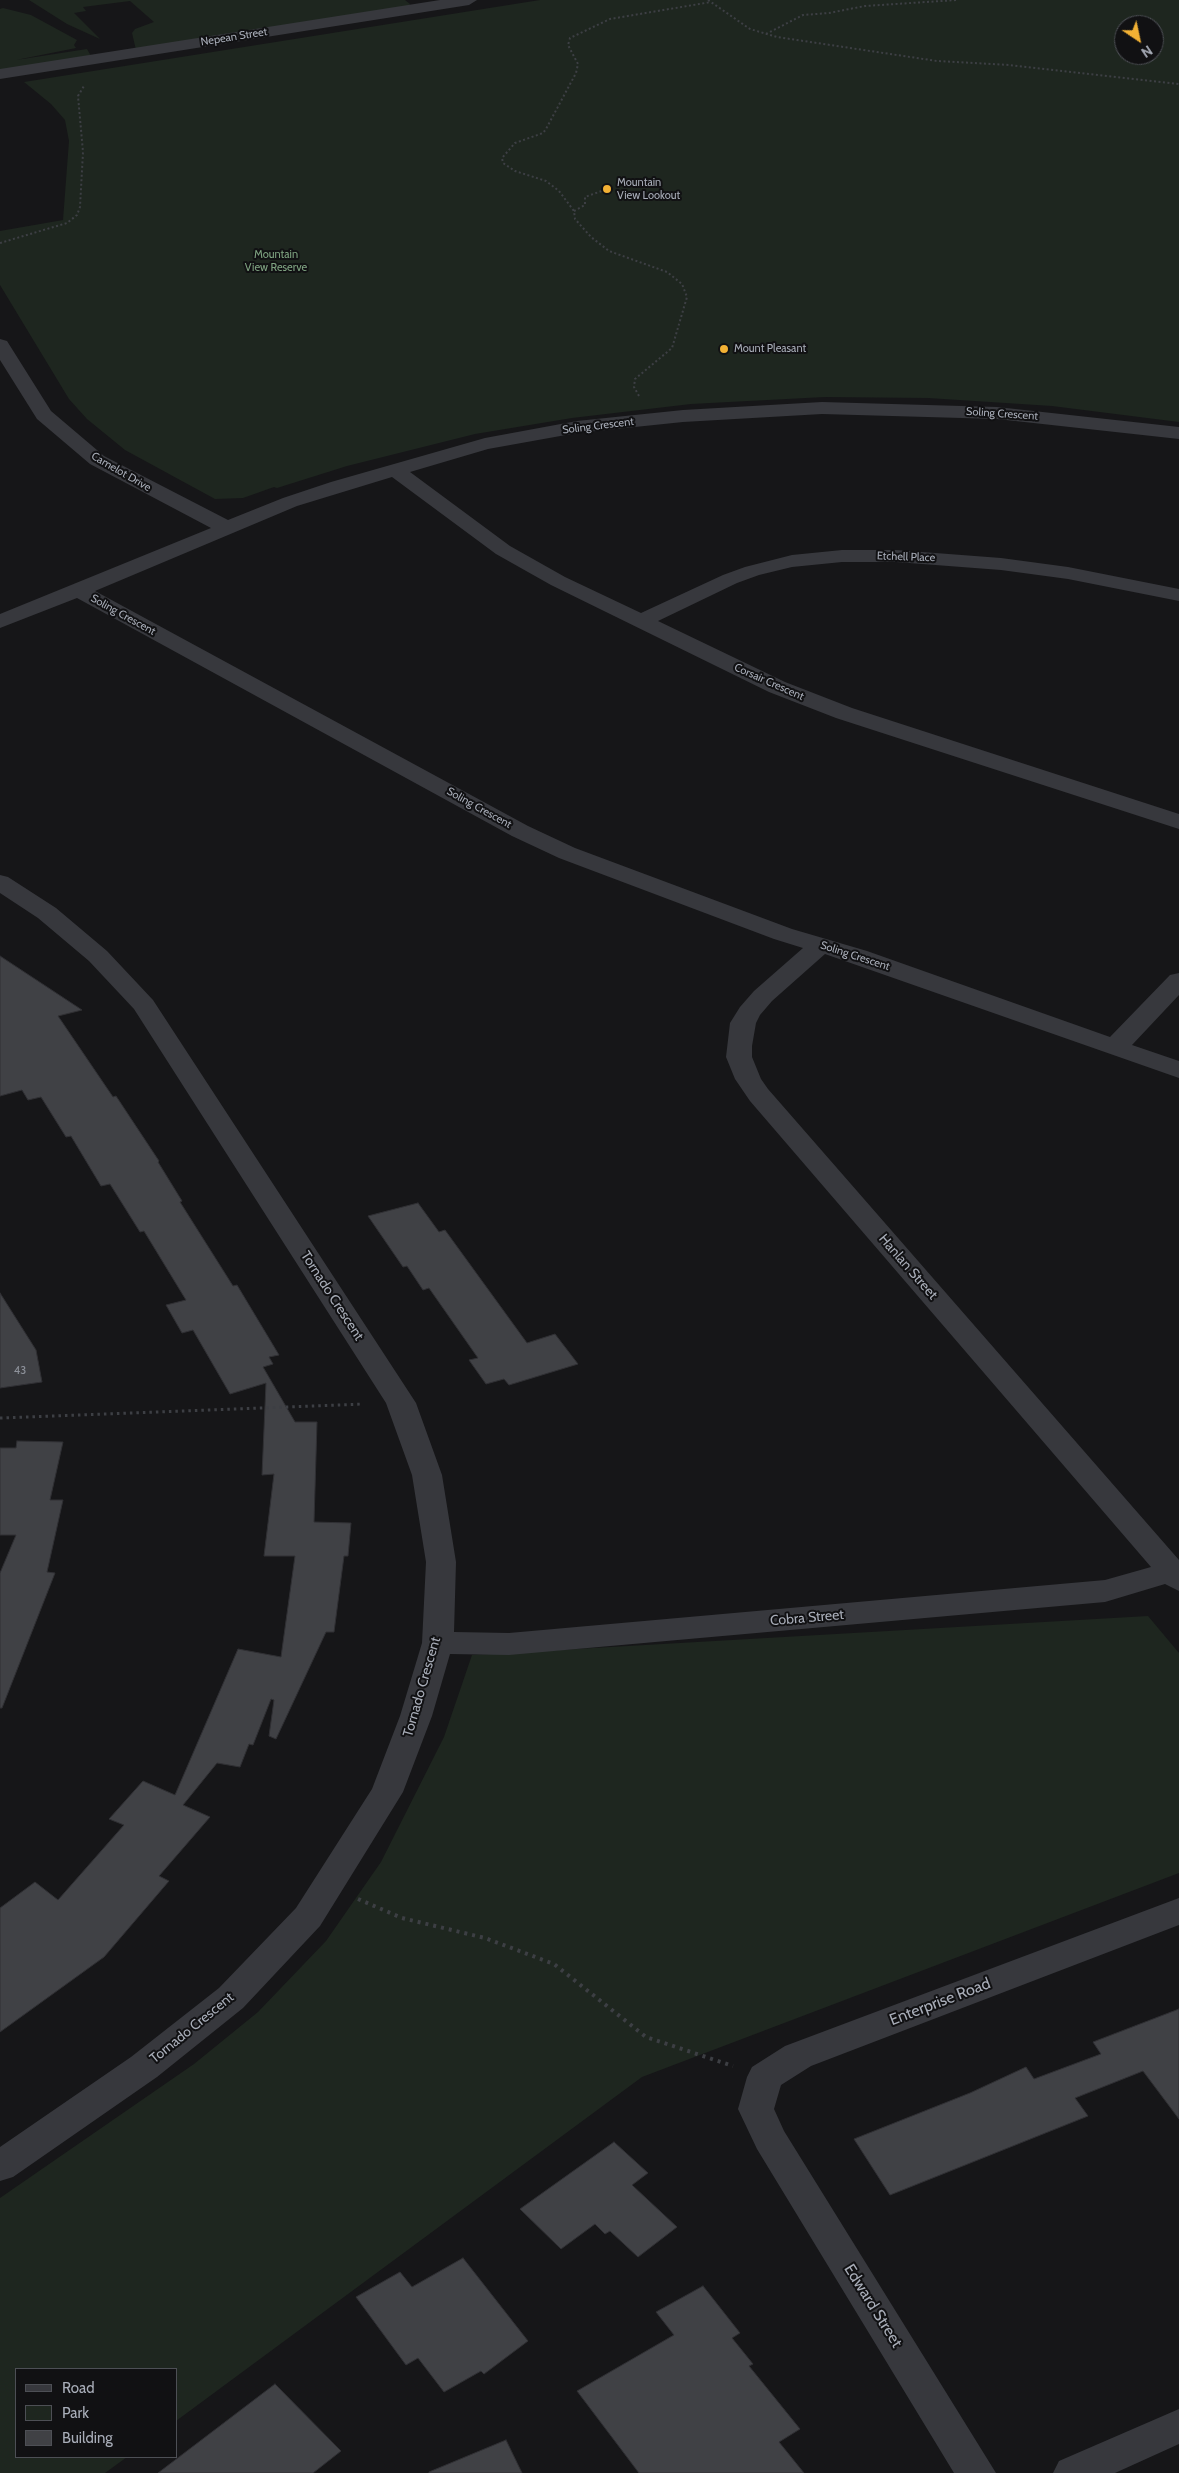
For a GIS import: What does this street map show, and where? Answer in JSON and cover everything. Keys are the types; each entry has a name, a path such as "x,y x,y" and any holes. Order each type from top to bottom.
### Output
{"street":[{"name":"Nepean Street","path":"0,74 468,0"},
{"name":"Camelot Drive","path":"3,355 44,415 97,460 227,528"},
{"name":"Soling Crescent","path":"78,590 290,502 394,469 485,444 577,427 752,410 901,409 998,413 1179,432"},
{"name":"Corsair Crescent","path":"394,469 503,550 558,581 776,687 807,699 1179,822"},
{"name":"Etchell Place","path":"642,621 730,578 792,561 842,556 904,556 1001,564 1068,573 1179,595"},
{"name":"Soling Crescent","path":"78,590 543,842 613,872 783,934 858,956 1179,1070"},
{"path":"0,622 78,590"},
{"name":"Tornado Crescent","path":"0,882 47,913 98,956 144,1005 401,1403 427,1475 441,1562 438,1644 416,1716 387,1792 308,1917 231,1998 144,2067 0,2166"},
{"name":"Hanlan Street","path":"820,945 763,996 749,1012 743,1023 739,1046 740,1057 748,1079 759,1095 1176,1576"},
{"path":"1115,1047 1179,980"},
{"name":"Cobra Street","path":"438,1644 509,1644 1105,1591 1176,1576"},
{"name":"Enterprise Road","path":"765,2077 798,2056 1179,1911"},
{"name":"Edward Street","path":"765,2077 756,2109 770,2138 976,2473"},
{"path":"1073,2473 1179,2426"}],"path":[{"path":"708,0 739,23 766,34 937,61 1008,65 1179,84"},
{"path":"766,34 803,15 829,13 865,6 957,0"},
{"path":"653,419 634,386 635,379 672,348 687,297 682,284 668,272 610,252 591,237 575,219 574,212 560,191 546,181 515,172 503,163 502,158 515,143 543,133 546,129 576,73 578,64 570,50 568,41 610,19 710,2"},
{"path":"0,243 67,222 77,215 80,207 83,152 78,96 83,86"},
{"path":"574,212 585,205 584,197 607,189"},
{"path":"0,1418 401,1403"},
{"path":"326,1889 356,1898 402,1918 485,1938 554,1964 646,2037 765,2077"}],"green space":[{"path":"29,0 405,0 410,4 409,6 136,50 132,33 135,29 154,22 130,1 83,7 86,11 74,13 100,39 67,24"},
{"name":"Mountain View Reserve","path":"540,0 1179,0 1179,422 1052,406 928,398 825,397 691,404 572,418 475,434 347,466 243,498 215,499 125,450 87,419 69,399 0,285 0,231 63,220 69,141 65,120 51,104 24,82"},
{"path":"3,8 31,15 77,40 74,45 76,48 16,60 87,49 91,56 0,70 0,9"},
{"path":"1148,1616 1179,1653 1179,1873 642,2077 178,2420 178,2368 15,2368 15,2458 126,2458 105,2473 0,2473 0,2198 194,2064 258,2012 326,1941 381,1862 444,1737 472,1655"}],"building":[{"path":"0,956 82,1010 58,1016 113,1097 116,1096 159,1161 182,1201 180,1202 233,1286 237,1285 279,1355 269,1357 273,1364 263,1367 295,1422 317,1422 314,1522 351,1523 348,1556 344,1556 334,1632 326,1632 276,1739 269,1736 274,1700 271,1699 253,1745 249,1744 240,1767 217,1763 183,1805 210,1817 159,1876 169,1881 104,1957 0,2032 0,1908 35,1882 58,1900 124,1825 109,1819 143,1781 175,1795 238,1649 281,1657 295,1556 264,1556 274,1474 262,1475 266,1383 230,1394 193,1330 182,1333 166,1305 186,1300 144,1231 140,1232 110,1184 101,1186 71,1136 66,1137 41,1097 28,1100 22,1090 0,1096"},
{"path":"418,1203 439,1232 445,1230 527,1343 555,1334 578,1364 509,1385 504,1379 486,1384 469,1360 478,1358 429,1288 423,1290 407,1266 403,1267 368,1216"},
{"path":"0,1293 36,1350 42,1382 0,1388"},
{"path":"17,1441 63,1442 50,1500 63,1500 47,1572 55,1573 2,1708 0,1708 0,1573 16,1535 0,1535 0,1448 16,1448"},
{"path":"1179,2009 1179,2119 1143,2071 1075,2098 1088,2116 890,2195 854,2139 970,2093 1026,2067 1034,2079 1101,2054 1093,2042"},
{"path":"614,2142 648,2173 632,2185 677,2227 638,2257 610,2231 605,2234 595,2224 561,2249 520,2209"},
{"path":"463,2258 528,2341 484,2374 481,2371 444,2392 418,2358 406,2365 356,2297 400,2272 412,2287"},
{"path":"703,2286 740,2333 732,2338 753,2364 749,2366 800,2429 779,2442 804,2473 639,2473 577,2391 674,2335 656,2312"},
{"path":"275,2384 341,2451 313,2473 158,2473"},
{"path":"506,2440 522,2473 429,2473 429,2472"}],"place":[{"name":"Mountain View Lookout","path":"607,189"},
{"name":"Mount Pleasant","path":"724,349"}]}
